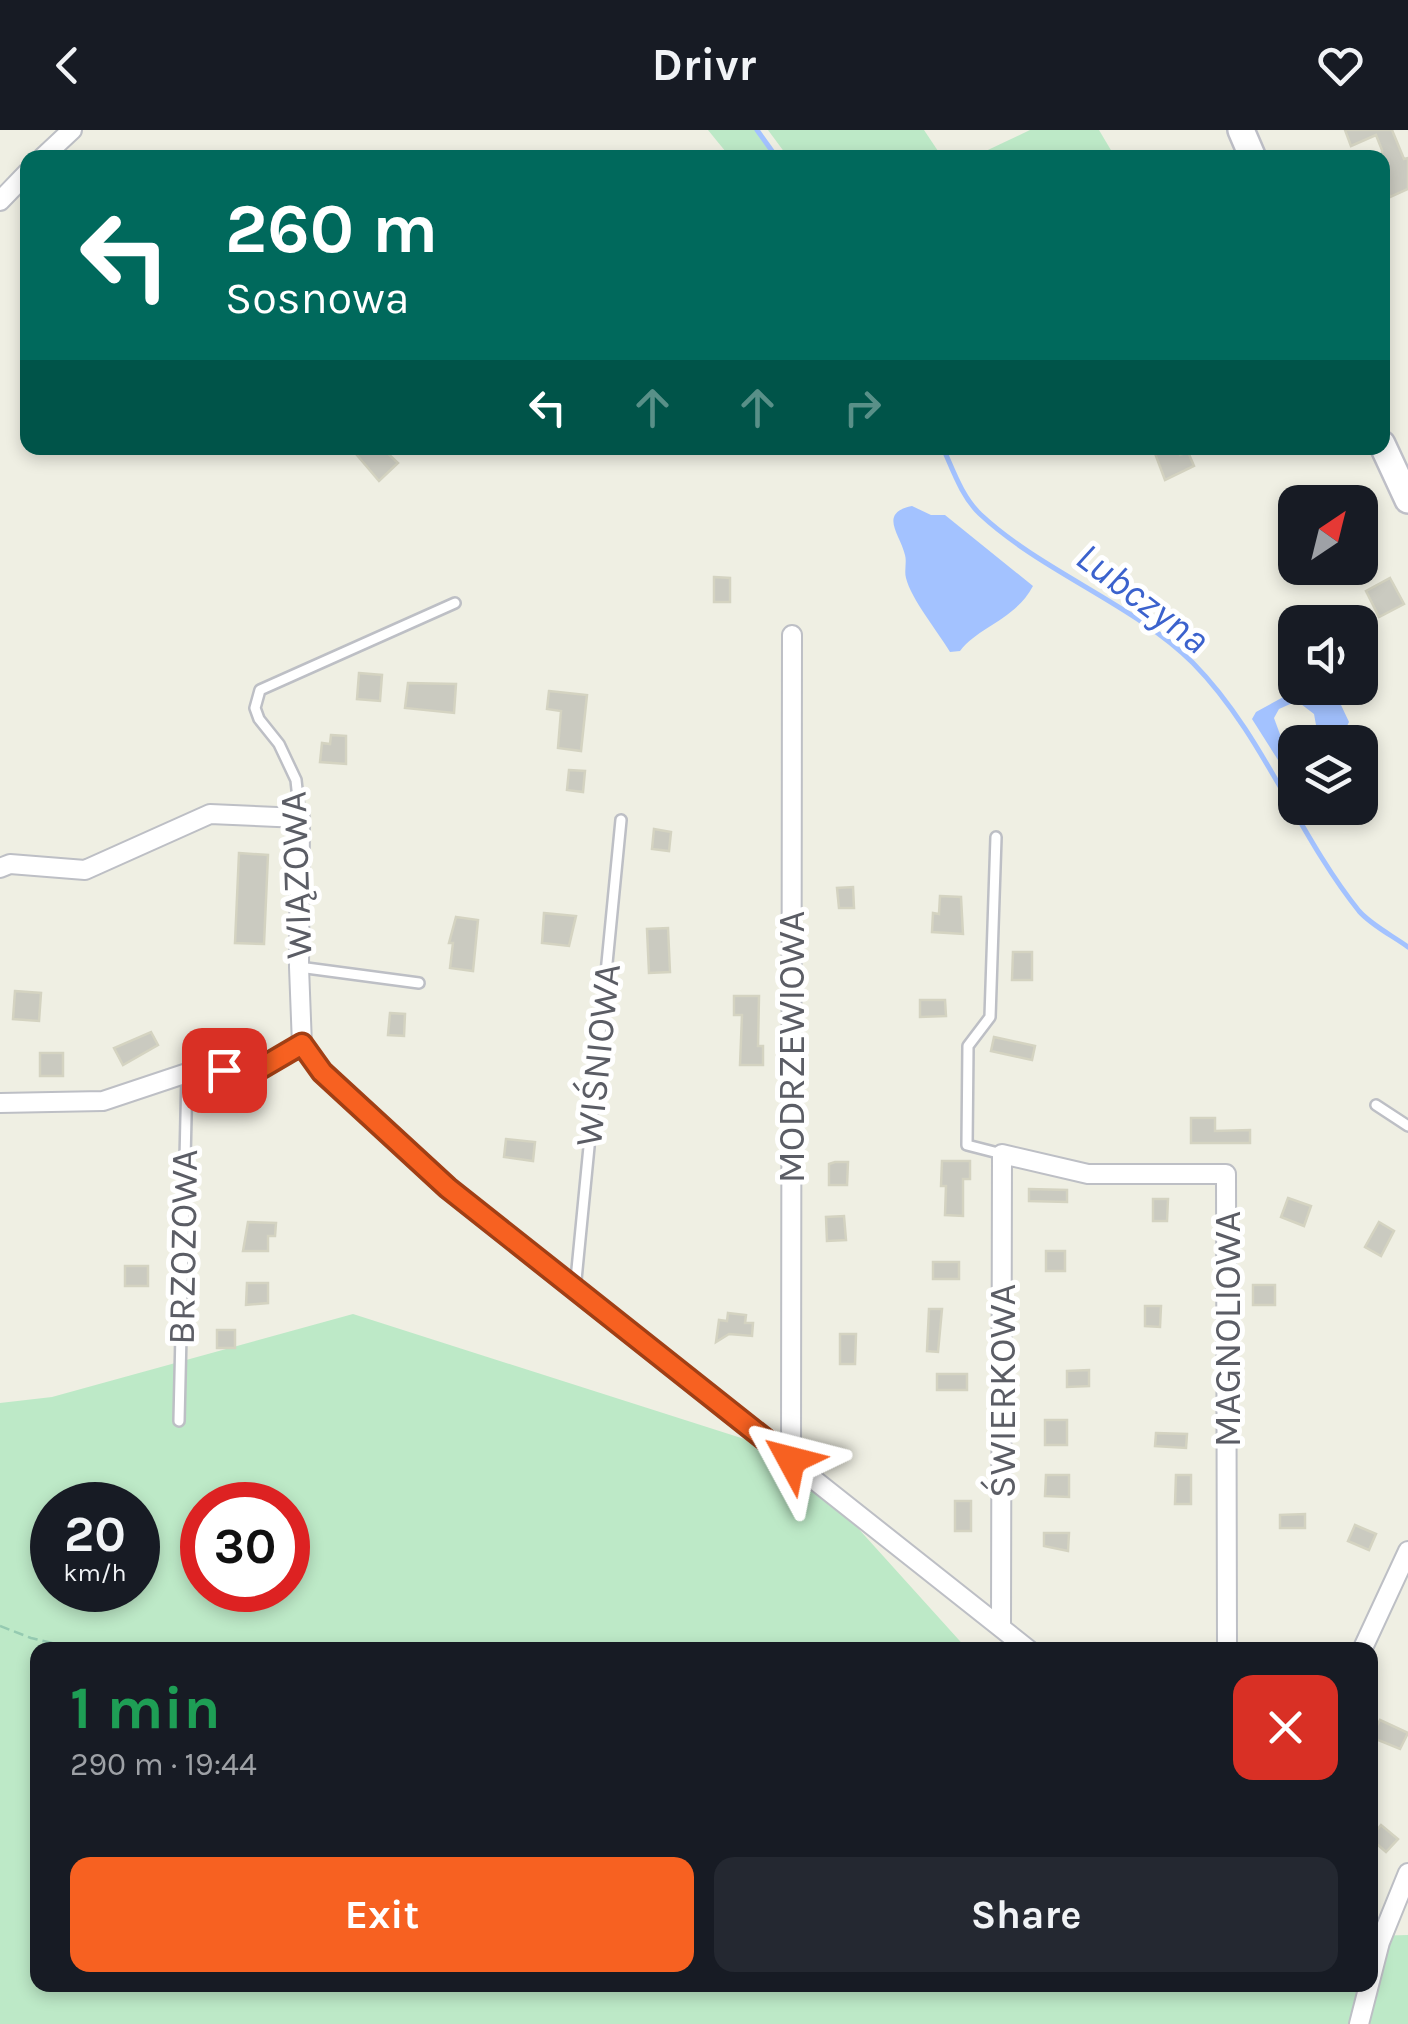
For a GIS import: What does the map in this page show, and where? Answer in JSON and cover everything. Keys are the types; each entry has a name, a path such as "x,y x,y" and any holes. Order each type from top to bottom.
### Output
{"street":[{"path":"51,150 72,130"},
{"path":"0,200 20,180"},
{"path":"1387,455 1408,500"},
{"name":"MODRZEWIOWA","path":"791,1460 792,635"},
{"path":"0,868 10,864 85,870 210,814 300,818"},
{"name":"WIĄZOWA","path":"300,818 298,967 302,1044"},
{"path":"0,1102 103,1101 188,1073 261,1068 302,1044 322,1072 448,1188 1019,1642"},
{"name":"ŚWIERKOWA","path":"1001,1627 1002,1154"},
{"name":"MAGNOLIOWA","path":"1002,1154 1088,1174 1226,1174 1227,1642"},
{"path":"1366,1642 1408,1550"},
{"path":"1378,1930 1408,1874"},
{"path":"1358,2024 1364,1992"}],"lane":[{"name":"WIĄZOWA","path":"300,818 296,780 279,744 254,708 260,690 455,603"},
{"name":"WIŚNIOWA","path":"574,1290 621,820"},
{"path":"996,838 990,1017 968,1046 966,1144 1002,1154"},
{"path":"298,967 419,983"},
{"name":"BRZOZOWA","path":"179,1421 188,1073"},
{"path":"1376,1105 1408,1126"}],"path":[{"path":"0,1626 48,1642"}],"green space":[{"path":"708,130 757,130 773,150 724,150"},
{"path":"768,130 924,130 937,150 783,150"},
{"path":"1030,130 1099,130 1111,150 988,150"},
{"path":"353,1314 791,1454 961,1642 30,1642 30,1992 1378,1992 1378,1936 1408,1935 1408,2024 0,2024 0,1403 52,1397"}],"water":[{"path":"912,506 931,515 945,515 1033,586 1017,607 960,651 950,652 919,606 906,578 905,555 894,519 902,509"},
{"path":"1278,700 1278,705 1288,705 1279,709 1274,718 1278,760 1252,719 1256,712"},
{"path":"1302,705 1341,705 1349,722 1316,725 1314,714"}],"building":[{"path":"1345,130 1392,130 1404,159 1408,158 1408,189 1390,197 1390,150 1382,150 1376,135 1351,146"},
{"path":"357,455 389,455 398,463 379,481"},
{"path":"1156,455 1189,455 1194,466 1165,480"},
{"path":"714,577 730,578 730,602 714,602"},
{"path":"1390,578 1404,604 1379,617 1378,605 1373,605 1366,591"},
{"path":"359,673 382,675 380,701 357,699"},
{"path":"408,683 456,684 454,713 405,708"},
{"path":"549,691 587,695 581,751 558,748 561,711 547,709"},
{"path":"331,735 346,736 346,764 320,762 322,743 330,744"},
{"path":"569,770 585,771 583,792 567,790"},
{"path":"654,829 671,832 669,851 652,849"},
{"path":"239,853 268,855 264,944 235,943"},
{"path":"853,887 854,908 839,908 837,888"},
{"path":"940,896 961,897 963,934 932,932 933,913 939,914"},
{"path":"544,913 576,916 569,946 542,943"},
{"path":"456,917 478,920 473,971 450,968 453,943 449,943"},
{"path":"668,928 670,972 649,973 647,929"},
{"path":"1013,952 1032,952 1032,980 1012,980"},
{"path":"15,991 41,993 39,1021 13,1019"},
{"path":"734,996 759,996 758,1046 763,1046 763,1065 740,1065 742,1015 734,1015"},
{"path":"920,1000 945,1000 946,1016 920,1017"},
{"path":"390,1013 405,1014 404,1036 388,1035"},
{"path":"151,1032 158,1045 123,1065 114,1048"},
{"path":"994,1037 1035,1046 1032,1060 991,1051"},
{"path":"40,1053 63,1053 63,1076 40,1076"},
{"path":"1191,1118 1215,1118 1215,1131 1250,1130 1250,1143 1191,1143"},
{"path":"506,1139 535,1142 533,1161 504,1157"},
{"path":"942,1161 970,1161 970,1179 963,1179 963,1216 945,1215"},
{"path":"848,1162 847,1185 829,1185 829,1164"},
{"path":"1029,1189 1067,1190 1067,1202 1029,1201"},
{"path":"1288,1198 1311,1206 1304,1226 1281,1217"},
{"path":"1153,1199 1168,1199 1167,1221 1153,1221"},
{"path":"844,1216 846,1240 827,1241 826,1217"},
{"path":"248,1222 276,1223 275,1236 268,1236 268,1251 243,1251"},
{"path":"1379,1222 1394,1231 1381,1256 1365,1247"},
{"path":"1046,1251 1065,1251 1065,1271 1046,1271"},
{"path":"933,1262 959,1262 959,1279 933,1279"},
{"path":"125,1266 148,1266 148,1286 125,1286"},
{"path":"247,1283 268,1283 268,1303 246,1305"},
{"path":"1253,1285 1275,1285 1275,1305 1253,1305"},
{"path":"1145,1306 1161,1306 1160,1327 1145,1326"},
{"path":"929,1309 942,1309 938,1352 927,1351"},
{"path":"728,1313 746,1315 745,1323 753,1323 752,1336 729,1334 716,1342 719,1320 727,1321"},
{"path":"217,1330 235,1330 235,1348 217,1348"},
{"path":"840,1334 856,1334 855,1364 840,1364"},
{"path":"1089,1370 1089,1386 1067,1387 1067,1371"},
{"path":"937,1374 967,1374 967,1390 937,1390"},
{"path":"1045,1420 1067,1420 1067,1445 1045,1445"},
{"path":"1156,1433 1187,1434 1186,1448 1155,1446"},
{"path":"1046,1475 1069,1475 1069,1497 1045,1496"},
{"path":"1176,1475 1191,1475 1191,1504 1175,1504"},
{"path":"955,1501 971,1501 971,1531 955,1531"},
{"path":"1305,1514 1305,1528 1280,1528 1280,1515"},
{"path":"1355,1525 1376,1534 1369,1550 1348,1541"},
{"path":"1044,1533 1069,1533 1068,1551 1044,1546"},
{"path":"1380,1720 1408,1733 1400,1749 1378,1740"},
{"path":"1381,1825 1398,1839 1386,1852 1378,1845"}],"waterway":[{"name":"Lubczyna","path":"757,130 771,150"},
{"name":"Lubczyna","path":"946,455 963,491 980,514 1031,553 1144,623 1193,663 1240,721 1317,850 1359,911 1408,947"}],"route":[{"path":"224,1070 261,1068 302,1044 322,1072 448,1188 791,1460"}]}
